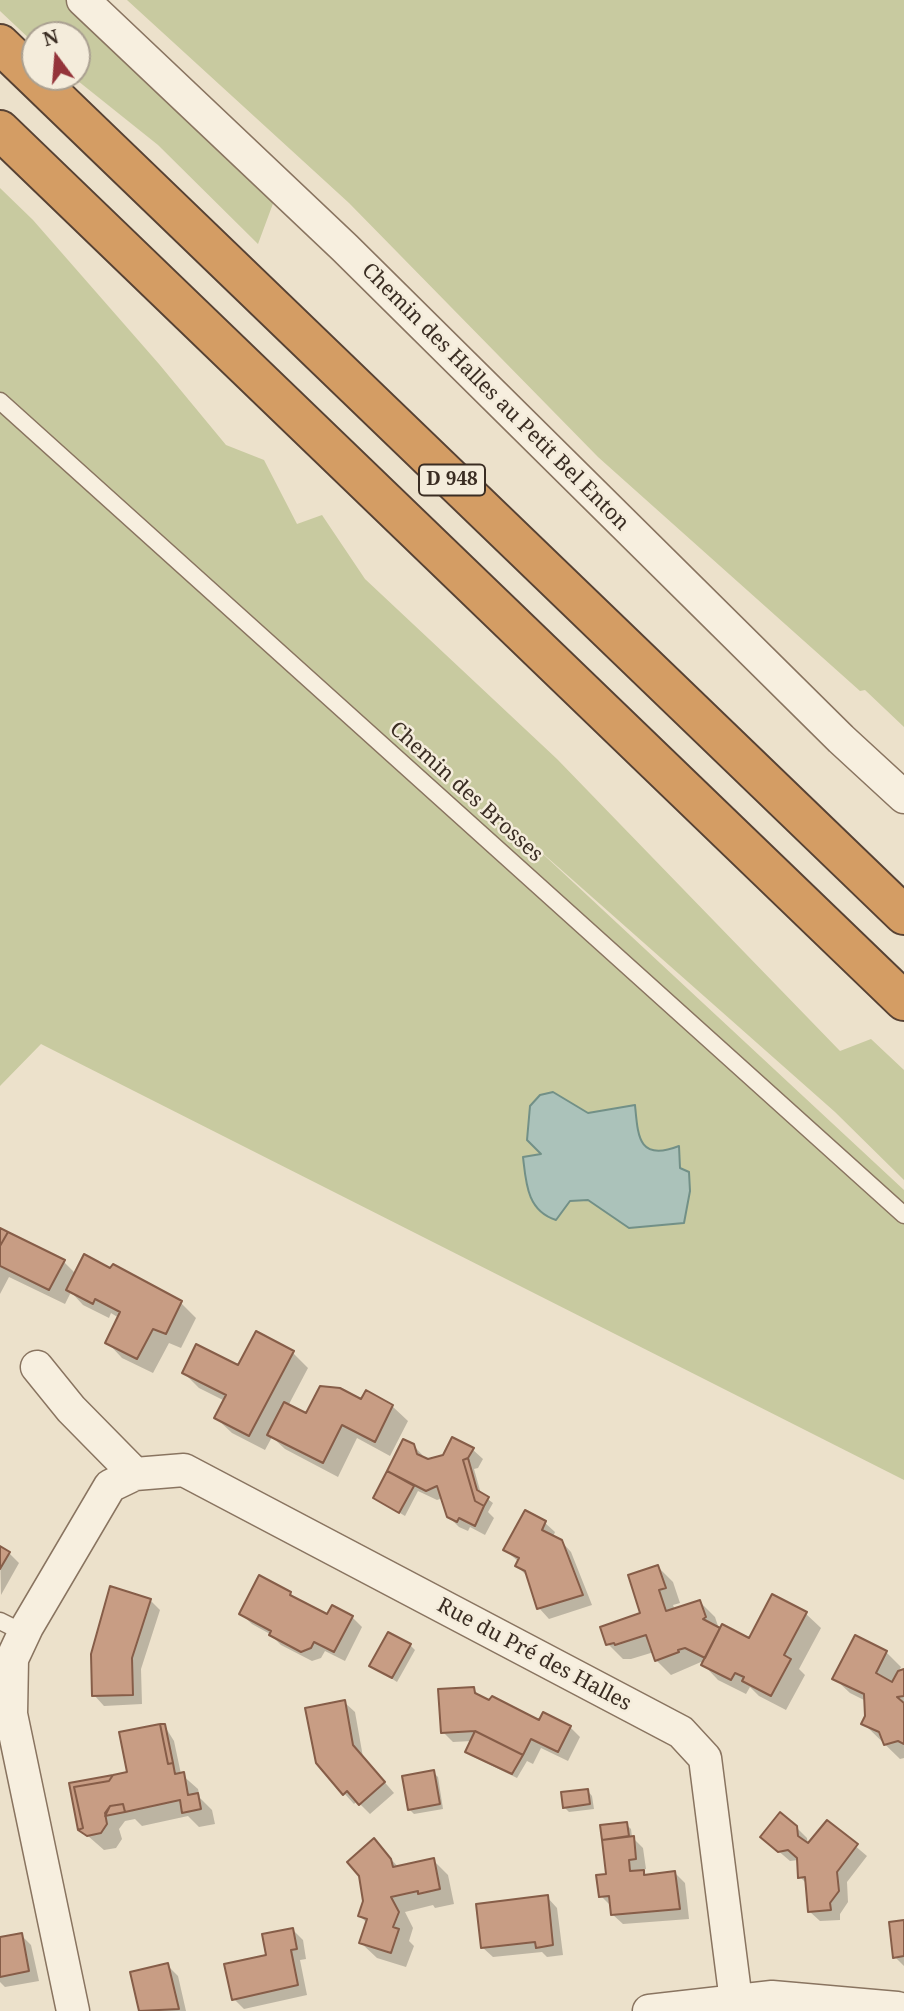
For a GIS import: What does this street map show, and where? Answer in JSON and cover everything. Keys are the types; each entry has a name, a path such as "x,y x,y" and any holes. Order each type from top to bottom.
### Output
{"highway":[{"name":"D 948","path":"0,44 904,915"},
{"name":"D 948","path":"0,130 904,1001"}],"street":[{"name":"Chemin des Halles au Petit Bel Enton","path":"83,0 345,248 841,739 904,797"},
{"path":"37,1367 71,1409 135,1474"},
{"name":"Rue du Pré des Halles","path":"73,2011 11,1714 12,1627 110,1486 135,1474 184,1470 681,1732 705,1758 736,2000"},
{"path":"649,2011 772,1997 904,2010"}],"lane":[{"name":"Chemin des Brosses","path":"0,401 904,1215"}],"green space":[{"path":"0,0 99,0 278,190 258,244 158,145 90,91 91,21 21,21 21,31 0,11"},
{"path":"127,0 904,0 904,727 865,690 860,691 598,457 349,203"},
{"path":"0,188 33,220 226,445 264,460 297,524 322,515 365,579 557,759 840,1051 871,1039 904,1070 904,1180 835,1112 531,843 904,1190 904,1480 41,1044 0,1086"}],"water":[{"path":"553,1092 588,1113 635,1105 639,1136 648,1148 655,1151 679,1146 680,1168 689,1172 690,1191 684,1223 629,1228 588,1200 570,1201 556,1220 539,1210 530,1195 523,1157 541,1154 527,1140 530,1106 540,1095"}],"building":[{"path":"0,1228 8,1232 0,1246"},
{"path":"8,1232 65,1260 49,1290 0,1266 0,1246"},
{"path":"84,1254 110,1268 113,1264 182,1301 166,1334 153,1329 137,1359 105,1343 120,1312 95,1299 93,1304 66,1290"},
{"path":"256,1331 294,1351 249,1436 214,1418 226,1395 182,1373 196,1344 238,1365"},
{"path":"320,1386 340,1388 361,1399 366,1390 393,1405 375,1442 342,1425 323,1463 267,1435 284,1402 306,1413"},
{"path":"452,1437 474,1448 468,1458 463,1460 475,1501 484,1506 475,1526 459,1518 457,1522 447,1517 437,1486 426,1491 387,1471 403,1439 414,1444 417,1454 428,1459 443,1455"},
{"path":"468,1458 477,1490 489,1497 484,1506 475,1501 463,1460"},
{"path":"387,1471 414,1486 399,1513 373,1498"},
{"path":"525,1510 546,1521 542,1530 562,1540 583,1595 537,1609 525,1571 515,1566 519,1558 503,1550"},
{"path":"0,1546 10,1552 0,1569"},
{"path":"658,1565 666,1588 659,1590 666,1611 700,1600 706,1617 703,1619 720,1628 705,1658 685,1648 655,1661 646,1635 615,1645 606,1645 600,1627 640,1613 628,1575"},
{"path":"259,1575 327,1614 332,1605 353,1616 334,1652 314,1642 311,1648 301,1652 269,1635 271,1631 239,1614"},
{"path":"110,1586 151,1599 132,1658 133,1695 92,1696 91,1654"},
{"path":"772,1594 807,1612 784,1655 791,1659 771,1696 742,1681 744,1677 735,1673 731,1680 701,1665 722,1624 749,1638"},
{"path":"388,1632 411,1644 392,1678 369,1666"},
{"path":"855,1635 887,1651 876,1673 892,1682 898,1671 904,1669 904,1696 897,1697 904,1703 904,1744 898,1741 884,1745 879,1732 861,1724 865,1716 864,1694 832,1679"},
{"path":"474,1687 475,1693 489,1700 492,1696 539,1720 543,1712 571,1726 558,1752 531,1739 523,1755 475,1731 441,1733 438,1689"},
{"path":"345,1700 353,1745 385,1782 359,1805 347,1791 343,1795 316,1763 305,1708"},
{"path":"160,1724 165,1724 173,1763 168,1764"},
{"path":"160,1724 168,1764 173,1763 175,1774 184,1772 188,1795 198,1793 201,1809 182,1813 180,1800 125,1812 123,1804 110,1806 105,1813 107,1824 101,1833 87,1836 78,1830 83,1828 74,1787 109,1781 113,1775 127,1772 119,1732"},
{"path":"475,1731 523,1755 512,1774 465,1752"},
{"path":"434,1770 440,1804 408,1810 402,1776"},
{"path":"113,1775 109,1781 74,1787 83,1828 78,1830 69,1783"},
{"path":"588,1789 590,1804 563,1808 561,1792"},
{"path":"123,1804 125,1812 105,1816 110,1806"},
{"path":"780,1812 797,1826 798,1836 808,1843 827,1820 858,1844 837,1872 839,1891 830,1903 831,1910 808,1912 805,1877 798,1878 797,1858 788,1850 778,1852 760,1837"},
{"path":"627,1822 629,1836 602,1840 600,1825"},
{"path":"634,1836 636,1859 629,1860 630,1871 644,1870 644,1875 675,1871 680,1909 611,1915 609,1896 599,1897 596,1875 606,1874 602,1840"},
{"path":"374,1838 391,1859 393,1867 434,1858 440,1889 391,1897 399,1912 393,1927 399,1929 391,1953 359,1943 367,1919 358,1916 363,1901 359,1876 347,1862"},
{"path":"548,1895 553,1945 536,1948 535,1942 481,1948 476,1904"},
{"path":"904,1920 904,1956 893,1958 889,1922"},
{"path":"293,1928 297,1949 291,1950 298,1985 232,2000 224,1964 266,1955 262,1934"},
{"path":"22,1933 29,1971 0,1977 0,1937"},
{"path":"168,1963 179,2009 139,2011 130,1972"}]}
